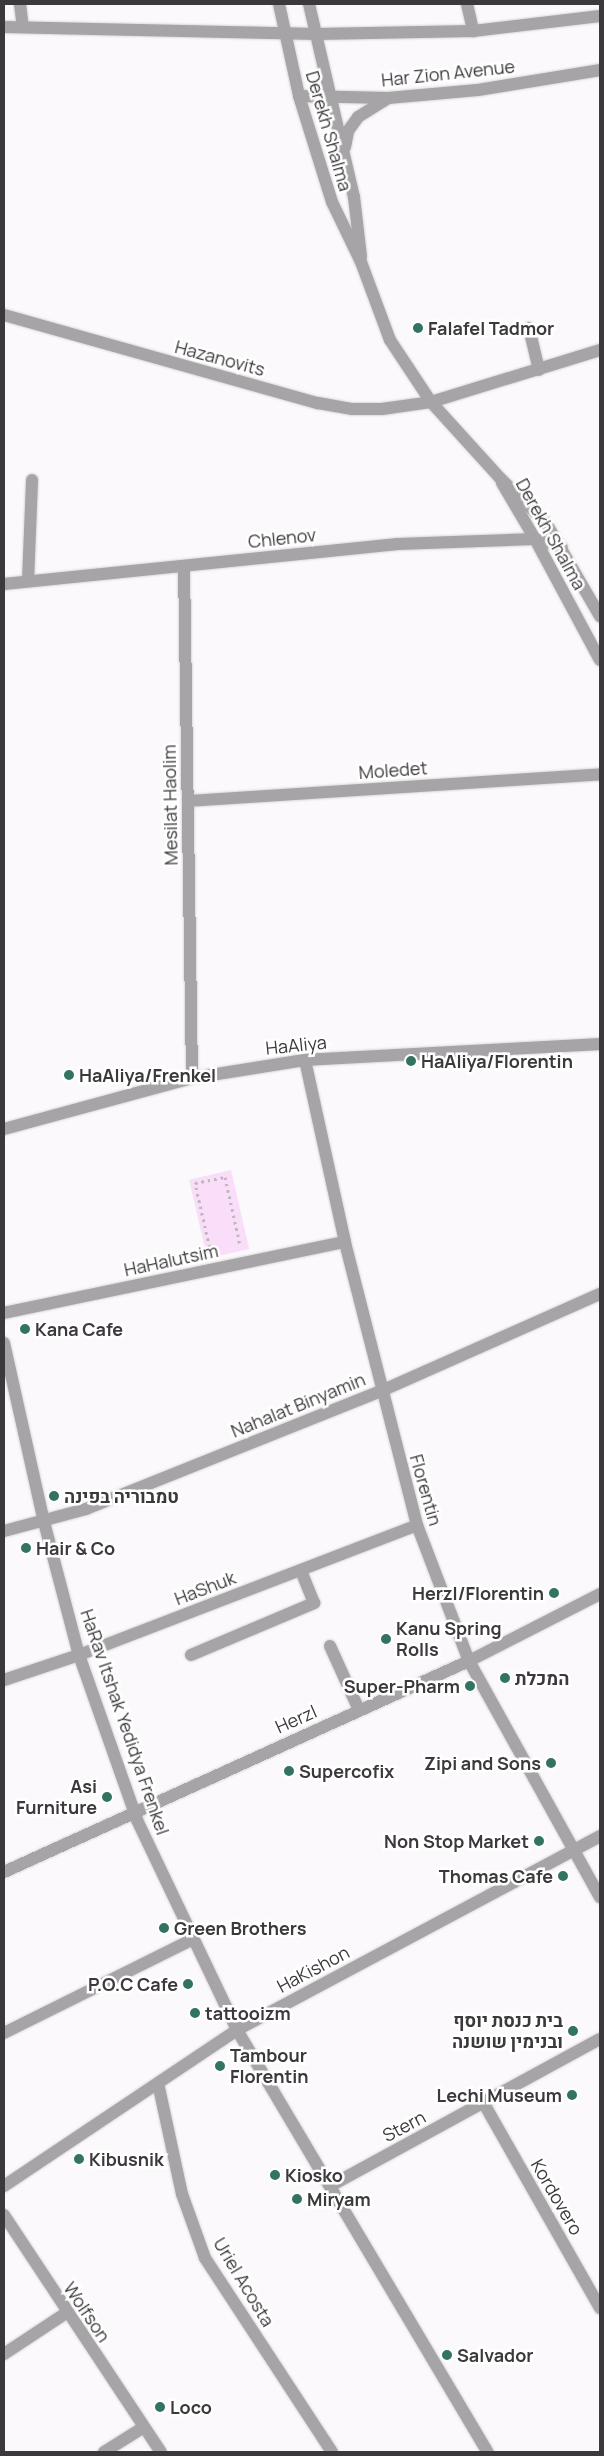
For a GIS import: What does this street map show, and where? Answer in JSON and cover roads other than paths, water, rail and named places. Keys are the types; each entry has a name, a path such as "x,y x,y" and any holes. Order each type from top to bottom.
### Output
{"street":[{"path":"20,4 23,27"},
{"name":"Derekh Shalma","path":"280,4 299,96 332,202 361,262 390,340 431,402 500,478 539,514 562,548 600,616"},
{"name":"Derekh Shalma","path":"309,4 332,98 360,231 361,262"},
{"path":"466,4 473,31"},
{"path":"4,28 286,34 473,31 600,16"},
{"name":"Har Zion Avenue","path":"299,96 388,98 478,90 600,70"},
{"path":"344,152 345,140 358,117 388,98"},
{"name":"Hazanovits","path":"4,315 318,403 352,409 382,409 431,402 600,350"},
{"path":"529,328 539,370"},
{"name":"Derekh Shalma","path":"500,478 600,660"},
{"path":"28,581 32,480"},
{"name":"Chlenov","path":"4,584 398,544 535,539 562,548"},
{"name":"Mesilat Haolim","path":"184,566 192,1078"},
{"name":"Moledet","path":"188,801 600,774"},
{"name":"HaAliya","path":"4,1129 192,1078 305,1060 600,1044"},
{"name":"Florentin","path":"305,1060 345,1242 416,1525 469,1661 571,1850 600,1897"},
{"name":"HaHalutsim","path":"4,1313 345,1242"},
{"name":"Nahalat Binyamin","path":"4,1532 86,1509 381,1390 600,1294"},
{"name":"HaRav Itshak Yedidya Frenkel","path":"4,1343 9,1391 79,1655 134,1812 192,1939 237,2030 488,2452"},
{"name":"HaShuk","path":"4,1680 79,1655 416,1525"},
{"path":"191,1655 314,1603 301,1570"},
{"name":"Herzl","path":"4,1872 469,1661 600,1594"},
{"path":"330,1646 360,1710"},
{"name":"HaKishon","path":"4,2186 237,2030 600,1836"},
{"path":"4,2033 192,1939"},
{"name":"Stern","path":"330,2186 600,2039"},
{"name":"Uriel Acosta","path":"158,2083 182,2194 205,2258 332,2452"},
{"name":"Kordovero","path":"483,2102 600,2308"},
{"name":"Wolfson","path":"4,2215 66,2313 161,2452"},
{"path":"4,2354 66,2313"},
{"path":"104,2452 144,2427"}],"place":[{"name":"Falafel Tadmor","path":"418,328"},
{"name":"HaAliya/Florentin","path":"411,1061"},
{"name":"HaAliya/Frenkel","path":"69,1075"},
{"name":"Kana Cafe","path":"25,1329"},
{"name":"טמבוריה בפינה","path":"54,1496"},
{"name":"Hair & Co","path":"26,1548"},
{"name":"Herzl/Florentin","path":"554,1593"},
{"name":"Kanu Spring Rolls","path":"386,1639"},
{"name":"המכלת","path":"505,1678"},
{"name":"Super-Pharm","path":"470,1686"},
{"name":"Zipi and Sons","path":"551,1763"},
{"name":"Supercofix","path":"289,1771"},
{"name":"Asi Furniture","path":"107,1797"},
{"name":"Non Stop Market","path":"539,1841"},
{"name":"Thomas Cafe","path":"563,1876"},
{"name":"Green Brothers","path":"164,1928"},
{"name":"P.O.C Cafe","path":"188,1984"},
{"name":"tattooizm","path":"195,2013"},
{"name":"בית כנסת יוסף ובנימין שושנה","path":"573,2031"},
{"name":"Tambour Florentin","path":"220,2066"},
{"name":"Lechi Museum","path":"572,2095"},
{"name":"Kibusnik","path":"79,2159"},
{"name":"Kiosko","path":"275,2175"},
{"name":"Miryam","path":"297,2199"},
{"name":"Salvador","path":"447,2355"},
{"name":"Loco","path":"160,2407"}]}
